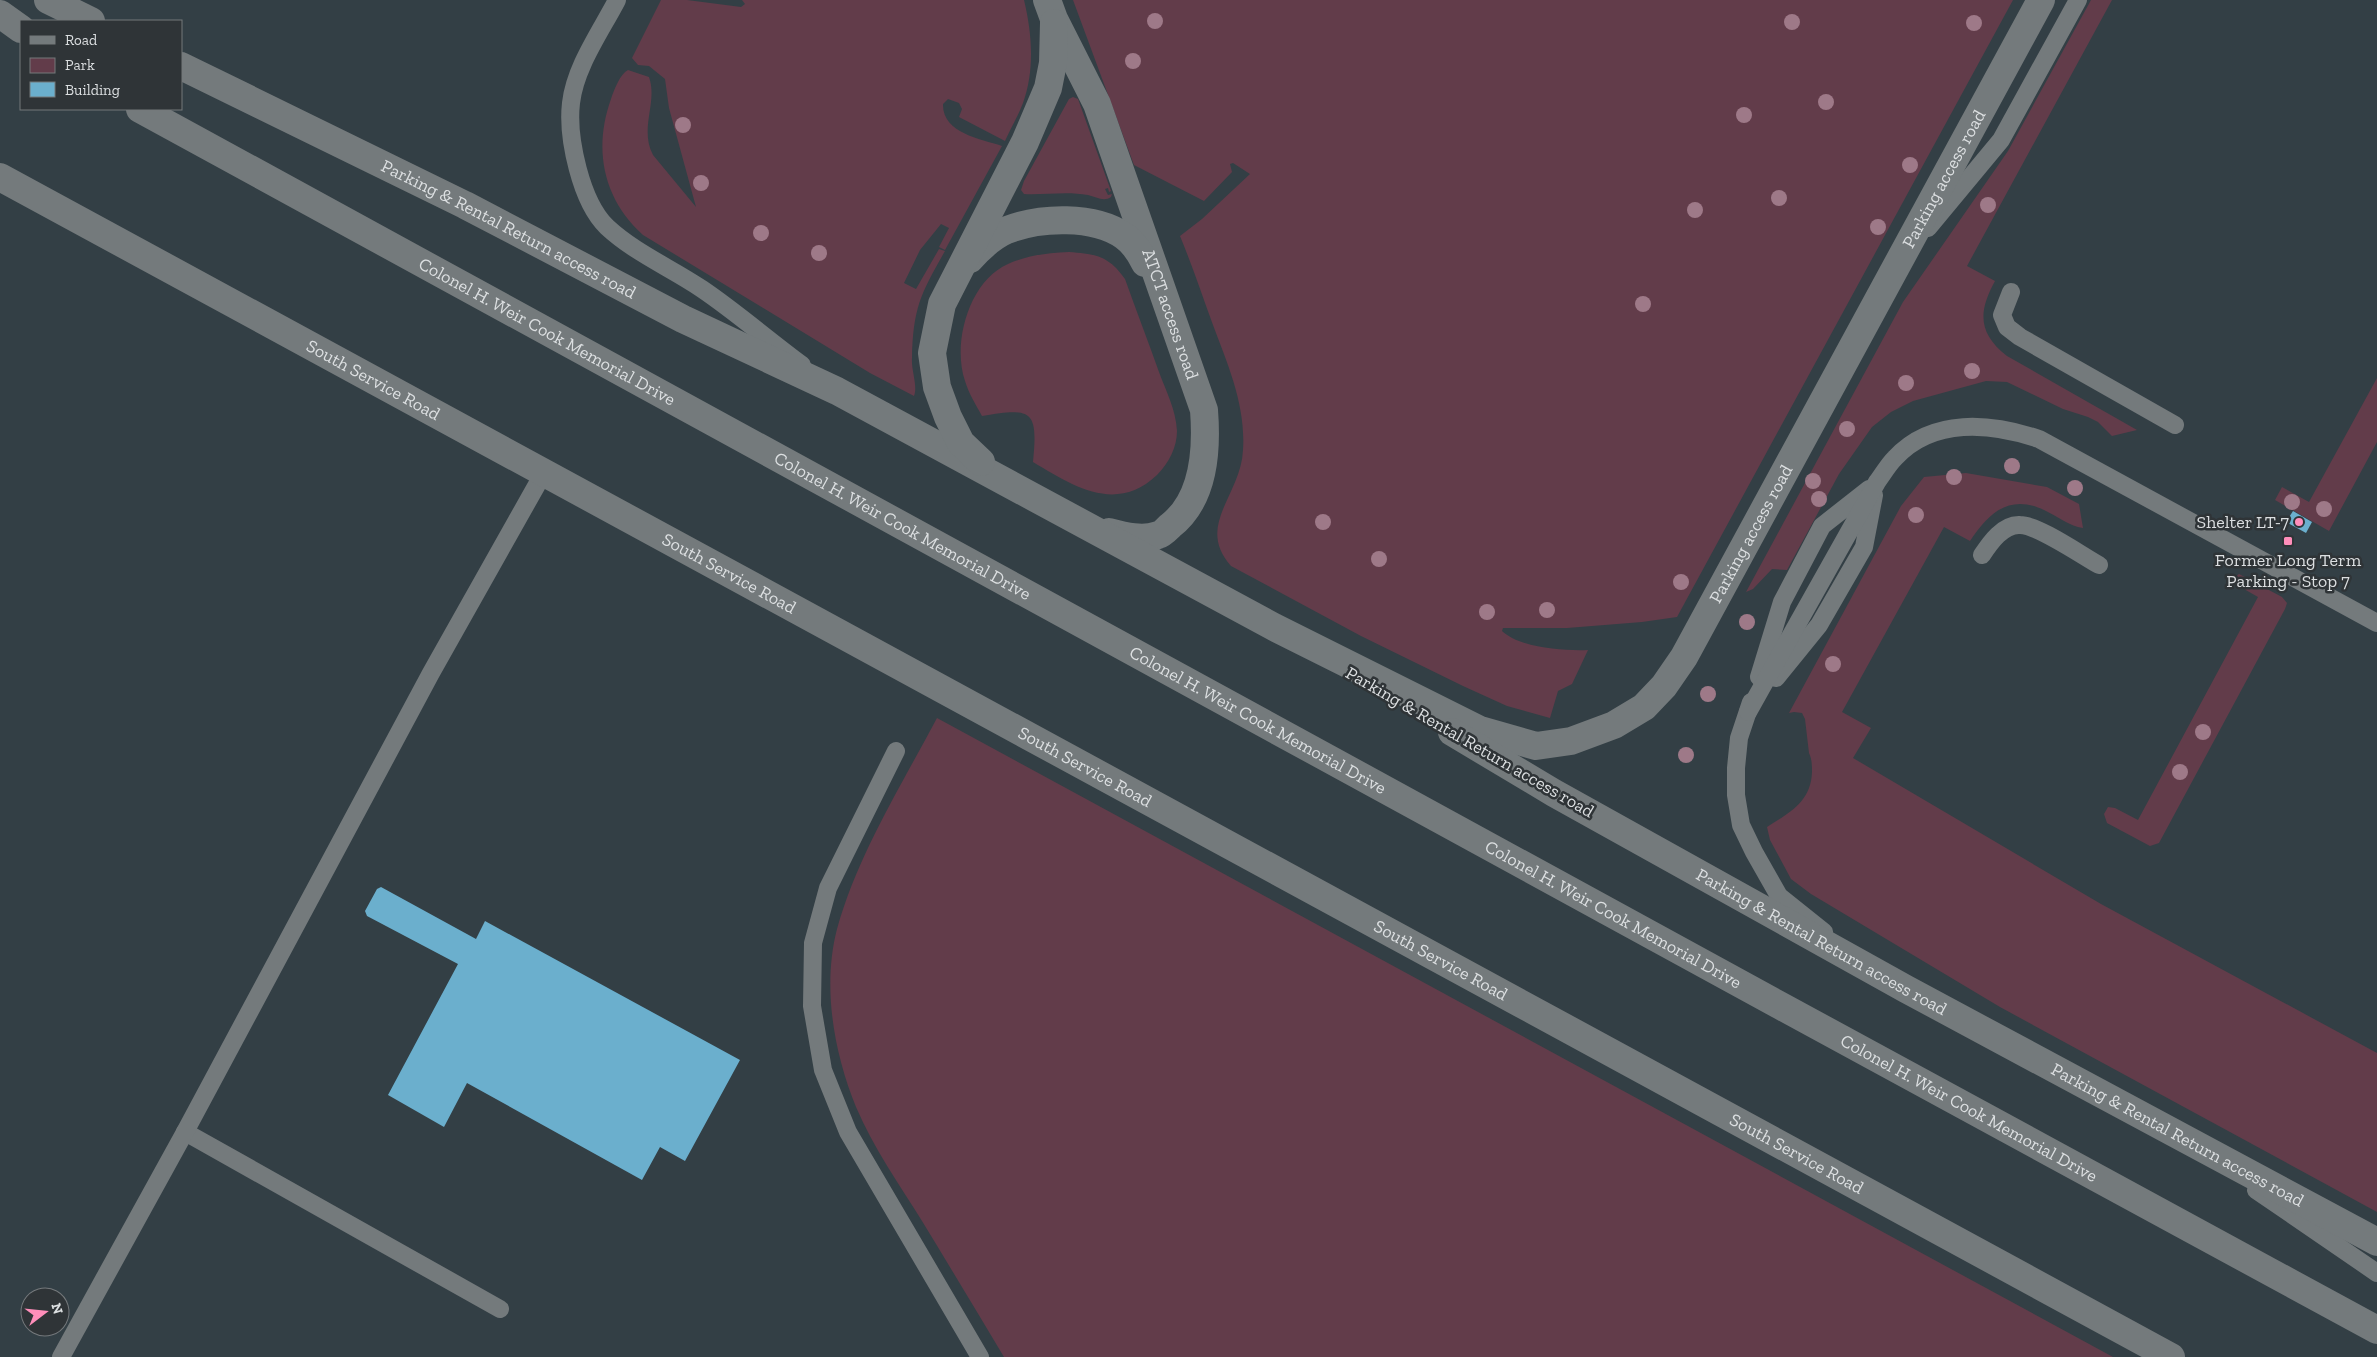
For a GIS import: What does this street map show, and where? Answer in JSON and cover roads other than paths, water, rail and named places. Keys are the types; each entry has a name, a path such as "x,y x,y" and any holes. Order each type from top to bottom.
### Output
{"street":[{"path":"48,0 89,20"},
{"name":"Parking access road","path":"1274,627 1480,730 1536,746 1571,741 1614,725 1644,707 1664,686 1684,657 2041,0"},
{"name":"ATCT access road","path":"1000,480 961,444 948,417 937,387 932,353 942,304 1025,142 1048,88 1053,63 1050,10"},
{"name":"ATCT access road","path":"1050,10 1096,104 1204,410 1204,460 1197,488 1181,518 1158,535 1132,538 1086,526"},
{"path":"0,14 20,28"},
{"name":"Parking & Rental Return access road","path":"182,66 465,205 684,319 837,391 1000,480"},
{"name":"Colonel H. Weir Cook Memorial Drive","path":"142,110 2377,1330"},
{"name":"South Service Road","path":"0,177 2171,1357"},
{"path":"959,271 989,241 1006,231 1029,224 1047,222 1091,222 1109,227 1125,236 1140,253 1162,290"},
{"path":"1000,480 1274,627"},
{"name":"Parking & Rental Return access road","path":"1274,627 1554,793 1906,989 2377,1242"}],"lane":[{"path":"617,0 581,70 571,102 570,130 584,191 606,226 651,260 702,289 837,391"},
{"path":"1899,263 2001,140 2078,0"},
{"path":"2011,292 2002,315 2007,327 2020,338 2175,425"},
{"path":"1862,963 1779,896 1741,825 1736,795 1739,738 1782,602 1822,526 1877,482 1895,458 1913,442 1934,432 1958,427 1985,426 2039,439 2377,624"},
{"path":"61,1357 185,1132 431,673 544,474"},
{"path":"1748,712 1819,625 1864,547 1877,482"},
{"path":"1982,555 1998,535 2009,527 2018,524 2032,527 2098,565"},
{"path":"896,751 828,888 813,944 812,1006 823,1070 848,1132 980,1357"},
{"path":"185,1132 500,1309"},
{"path":"2180,1137 2377,1273"}],"place":[{"name":"Shelter LT-7","path":"2299,522"},
{"name":"Former Long Term Parking - Stop 7","path":"2288,541"}]}
